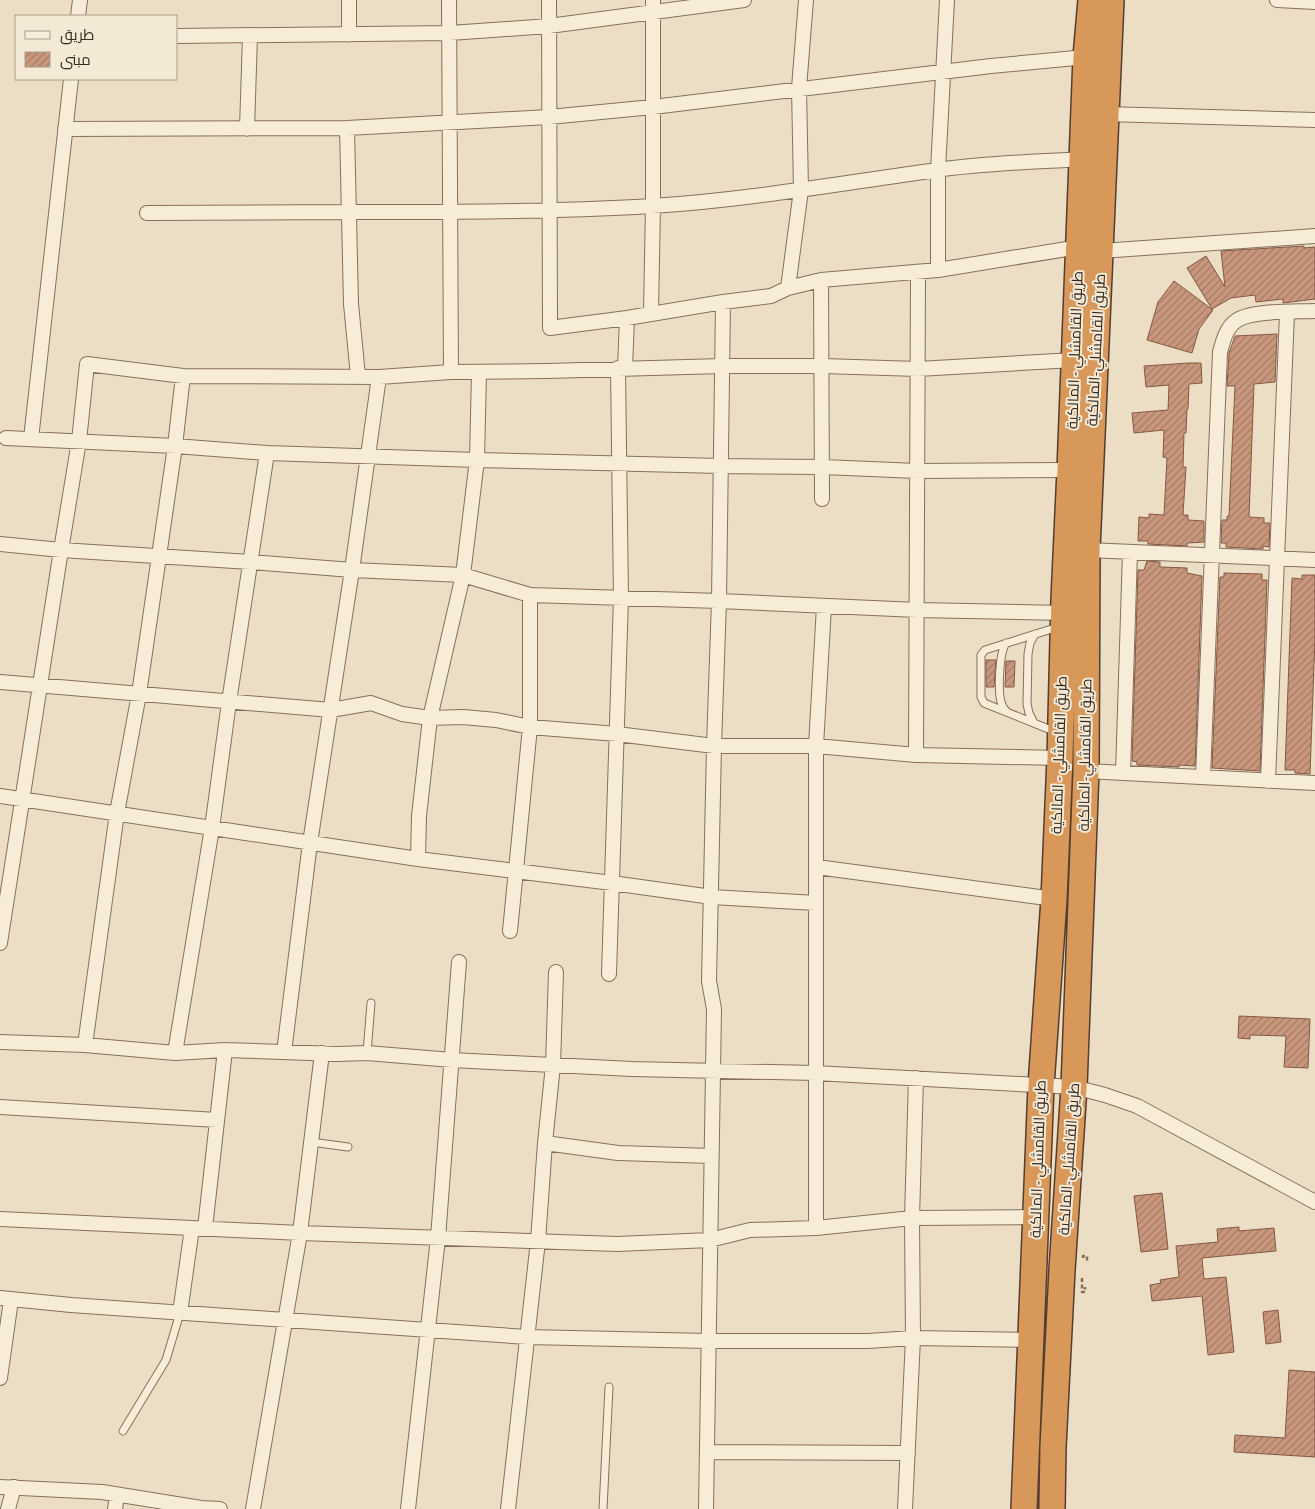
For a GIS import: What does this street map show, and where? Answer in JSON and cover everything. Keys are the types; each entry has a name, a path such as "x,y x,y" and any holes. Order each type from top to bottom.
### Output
{"highway":[{"name":"طريق القامشلي - المالكية","path":"1024,1509 1041,1086 1054,899 1061,734 1069,609 1070,470 1074,360 1090,249 1082,159 1086,57 1091,0"},
{"name":"طريق القامشلي-المالكية","path":"1052,1509 1053,1437 1074,1087 1086,778 1069,609 1087,550 1090,249 1106,114 1111,0"},
{"path":"1059,784 1086,778"}],"street":[{"path":"78,15 80,0"},
{"path":"349,0 349,34"},
{"path":"449,0 451,372"},
{"path":"549,0 550,328 771,296 788,288 821,280 938,270 1090,249 1315,236"},
{"path":"178,36 450,33 549,26 653,6 744,0"},
{"path":"788,288 801,190 799,88 806,0"},
{"path":"938,270 938,170 947,0"},
{"path":"1277,0 1315,2"},
{"path":"651,314 653,6"},
{"path":"247,129 250,36"},
{"path":"65,129 347,128 549,117 653,107 799,88 1086,57"},
{"path":"30,439 71,80"},
{"path":"1106,114 1315,120"},
{"path":"347,128 351,304 358,376"},
{"path":"148,213 550,211 653,206 801,190 938,170 1082,159"},
{"path":"916,755 918,272"},
{"path":"821,280 823,366 822,499"},
{"path":"706,1509 714,1009 709,981 719,601 723,302"},
{"path":"1203,777 1220,352 1225,334 1236,320 1253,314 1315,311"},
{"path":"1268,781 1287,313"},
{"path":"608,974 621,598 619,464 621,368 627,318"},
{"path":"0,943 79,441 87,364 182,376 379,377 451,372 722,366 823,366 918,369 1074,360"},
{"path":"418,859 419,816 430,718 463,575 477,460 478,372"},
{"path":"86,1045 117,813 139,694 175,446 182,376"},
{"path":"284,1052 310,843 352,570 379,377"},
{"path":"6,438 175,446 267,453 477,460 823,467 918,471 1070,470"},
{"path":"175,1053 212,828 267,453"},
{"path":"0,544 352,570 463,575 530,595 917,610 1069,609"},
{"path":"1087,550 1315,560"},
{"path":"1123,773 1130,552"},
{"path":"510,931 530,727 530,595"},
{"path":"816,1228 816,746 824,606"},
{"path":"0,682 331,710 371,703 402,714 430,718 462,717 496,720 530,727 617,734 714,746 816,746 916,755 1060,758"},
{"path":"1086,778 1123,773 1315,783"},
{"path":"0,796 418,859 516,870 712,897 816,903"},
{"path":"817,868 1054,899"},
{"path":"408,1509 438,1238 459,962"},
{"path":"508,1509 538,1241 544,1143 553,1065 556,972"},
{"path":"0,1042 86,1045 175,1053 225,1050 322,1053 367,1052 452,1060 632,1069 815,1073 1074,1087 1105,1094 1137,1106 1315,1202"},
{"path":"180,1313 198,1228 217,1120 225,1050"},
{"path":"253,1509 300,1233 322,1053"},
{"path":"905,1509 913,1338 912,1218 916,1078"},
{"path":"0,1107 217,1120"},
{"path":"544,1143 618,1152 711,1156"},
{"path":"0,1219 300,1233 617,1244 710,1240 750,1230 816,1228 912,1218 1036,1218"},
{"path":"0,1378 6,1299 527,1337 708,1341 868,1341 913,1338 1030,1340"},
{"path":"706,1452 908,1453"},
{"path":"8,1509 7,1487 102,1492 201,1508 220,1509"},
{"path":"115,1509 117,1495"}],"lane":[{"path":"1061,734 984,703 981,697 981,655 985,650 1035,634 1069,609"},
{"path":"1034,723 1028,709 1027,688 1028,654 1030,643 1035,634"},
{"path":"1006,643 1001,654 1000,697 1006,712"},
{"path":"367,1052 371,1003"},
{"path":"311,1142 348,1147"},
{"path":"124,1431 166,1360 180,1313"},
{"path":"603,1509 609,1387"}],"path":[{"path":"1082,1265 1083,1256 1087,1256 1087,1261"},
{"path":"1082,1273 1082,1292 1085,1292 1085,1287"}],"building":[{"path":"1304,246 1304,248 1315,247 1315,299 1283,303 1283,299 1256,302 1255,295 1231,298 1212,309 1187,268 1206,256 1225,287 1221,251"},
{"path":"1174,281 1213,310 1199,329 1192,353 1147,340 1158,302"},
{"path":"1277,334 1275,382 1254,384 1249,517 1264,518 1264,523 1270,523 1269,547 1263,546 1263,549 1226,547 1226,543 1221,543 1222,520 1227,520 1227,516 1229,516 1235,386 1227,386 1229,353 1235,336"},
{"path":"1201,363 1202,383 1189,384 1186,433 1184,433 1183,467 1186,467 1183,515 1188,515 1188,520 1204,521 1204,542 1187,543 1187,546 1148,544 1148,541 1138,541 1139,517 1149,518 1149,514 1164,515 1167,458 1163,457 1164,430 1134,433 1132,413 1168,410 1169,385 1146,387 1144,366"},
{"path":"1147,561 1160,562 1160,567 1187,568 1187,573 1202,576 1195,766 1137,765 1137,762 1132,761 1138,570 1144,570"},
{"path":"1224,573 1262,574 1262,580 1267,580 1260,771 1212,768 1220,577 1224,577"},
{"path":"1302,575 1315,575 1315,638 1310,774 1295,773 1295,770 1285,770 1292,578 1302,579"},
{"path":"986,660 996,660 994,687 986,687"},
{"path":"1006,661 1015,661 1014,687 1005,687"},
{"path":"1239,1016 1310,1019 1308,1068 1284,1067 1286,1036 1250,1035 1250,1039 1238,1038"},
{"path":"1162,1193 1168,1249 1141,1252 1134,1196"},
{"path":"1239,1227 1239,1231 1274,1228 1276,1251 1202,1258 1204,1279 1226,1277 1234,1352 1208,1355 1202,1296 1152,1301 1150,1285 1161,1283 1160,1280 1179,1277 1176,1246 1218,1242 1217,1229"},
{"path":"1278,1310 1281,1342 1266,1344 1263,1312"},
{"path":"1289,1370 1315,1372 1315,1457 1234,1452 1235,1435 1285,1438"}]}
